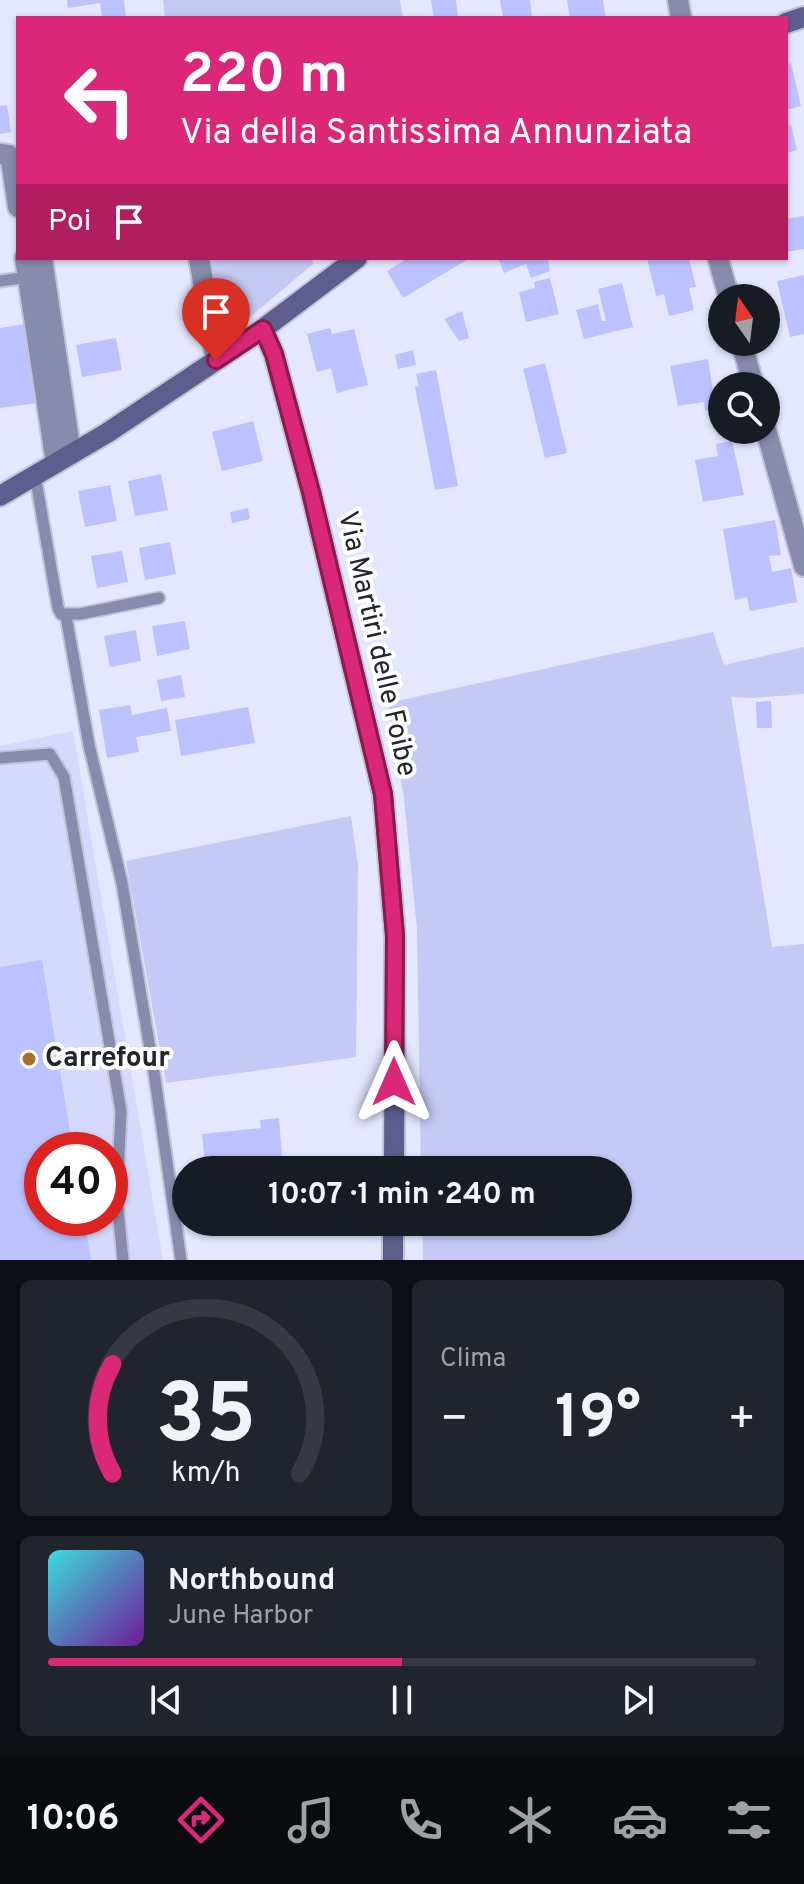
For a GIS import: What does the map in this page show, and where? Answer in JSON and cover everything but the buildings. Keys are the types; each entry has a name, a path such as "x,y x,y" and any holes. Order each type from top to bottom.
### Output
{"street":[{"path":"0,154 8,155 11,160 16,194"},
{"path":"42,260 64,459"},
{"path":"199,260 216,360"},
{"path":"0,496 64,459 263,329 354,260"},
{"path":"719,260 725,284"},
{"path":"27,268 64,459"},
{"name":"Via Martiri delle Foibe","path":"263,329 274,354 311,492 383,794 395,936 394,1156"},
{"path":"770,444 804,566"},
{"path":"393,1236 393,1260"}],"lane":[{"path":"0,281 27,268"},
{"path":"35,475 61,614 66,616 159,598"},
{"path":"66,616 89,745 122,883 181,1260"},
{"path":"0,758 50,754 64,777 121,1111 117,1200 123,1260"}],"shaded area":[{"path":"163,0 400,0 403,16 165,16"},
{"path":"208,260 312,260 313,264 223,340"},
{"path":"713,632 724,665 804,647 804,694 731,697 772,947 804,944 804,1260 423,1260 422,1236 632,1236 632,1156 421,1156 417,930 404,798 388,703"},
{"path":"73,731 163,1260 0,1260 0,746"},
{"path":"351,816 358,866 356,1057 166,1083 126,861"}],"place":[{"name":"Carrefour","path":"29,1059"}],"route":[{"path":"216,360 263,329 274,354 311,492 383,794 395,936 394,1082"}]}
